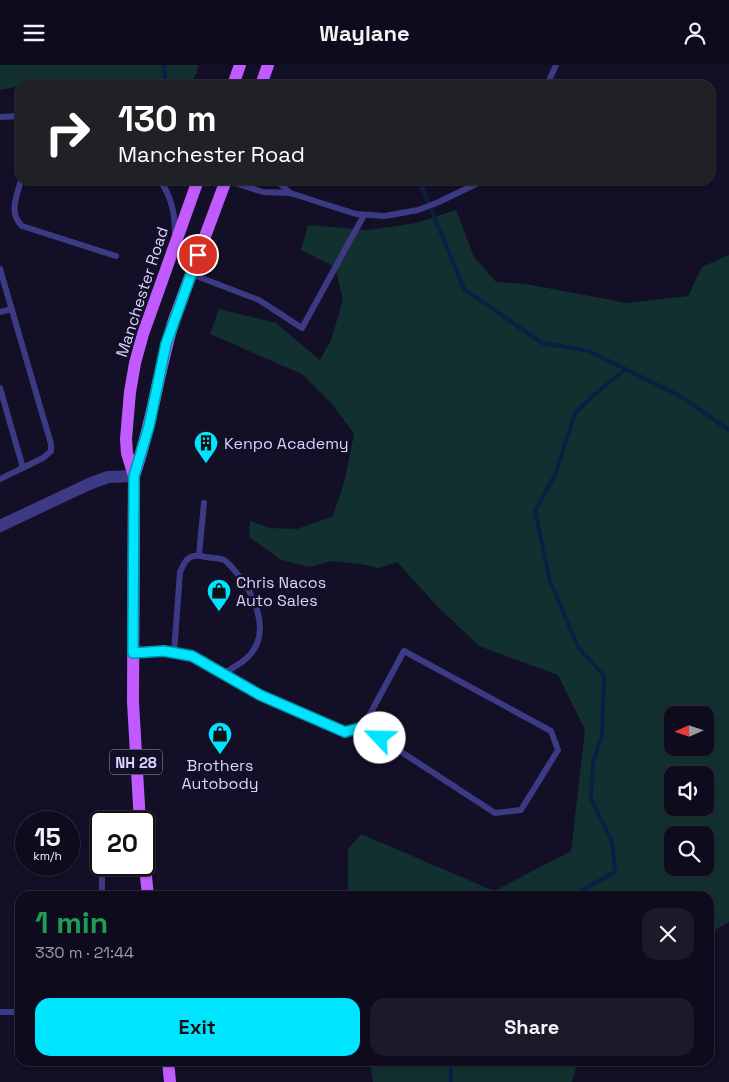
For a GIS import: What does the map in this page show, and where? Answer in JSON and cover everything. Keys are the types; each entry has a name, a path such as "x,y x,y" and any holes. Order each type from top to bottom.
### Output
{"main road":[{"path":"233,80 240,65"},
{"path":"263,80 268,65"},
{"name":"Manchester Road","path":"134,476 126,446 127,417 132,383 143,334 196,185"},
{"name":"Manchester Road","path":"139,811 133,702 134,476 149,426 166,344 223,185"},
{"path":"146,876 147,891"},
{"path":"168,1066 170,1082"}],"street":[{"path":"1,523 108,477 134,476"}],"lane":[{"path":"549,80 556,65"},
{"path":"0,117 15,116"},
{"path":"20,185 14,211 16,220 22,226 116,256"},
{"path":"163,185 173,207 175,222 174,246"},
{"path":"241,185 263,192 290,193 337,209 364,215 385,216 418,210 474,185"},
{"path":"281,185 290,193"},
{"path":"191,274 259,300 302,328 364,215"},
{"path":"0,269 51,445 48,455 0,479"},
{"path":"0,312 12,309"},
{"path":"0,388 24,468"},
{"path":"199,555 204,503"},
{"path":"174,653 180,572 185,561 199,555 225,560 248,589 255,602 259,619 259,635 255,649 247,658 223,674"},
{"path":"133,653 164,651 192,656 260,695 345,732 363,727 404,651 551,731 558,750 521,810 495,813 363,727"},
{"path":"102,876 102,891"},
{"path":"0,1012 15,1011"}],"green space":[{"path":"0,65 199,65 192,80 15,80 15,87 0,90"},
{"path":"456,210 474,257 496,282 526,284 627,303 688,296 702,267 729,255 729,922 714,930 714,891 494,891 571,851 585,730 558,675 479,646 436,605 397,562 379,568 332,561 309,567 281,560 249,537 250,521 270,528 297,529 333,516 345,479 354,434 333,405 302,374 210,334 219,309 276,323 320,360 331,340 343,300 335,267 301,250 308,225 368,230 416,223"},
{"path":"361,834 494,891 348,891 348,849"},
{"path":"371,1066 577,1066 572,1082 373,1082"}],"waterway":[{"path":"164,65 166,80"},
{"path":"421,185 464,289 542,343 589,351 680,396 729,430"},
{"path":"580,891 615,872 612,842 591,798 593,763 602,735 604,676 578,647 550,581 535,511 555,475 575,413 626,369"},
{"path":"451,1066 451,1082"}],"place":[{"name":"Kenpo Academy","path":"206,464"},
{"name":"Chris Nacos Auto Sales","path":"219,612"},
{"name":"Brothers Autobody","path":"220,755"}],"route":[{"path":"198,255 166,344 144,449 134,476 133,653 164,651 192,656 260,695 345,732 363,727 380,738"}]}
